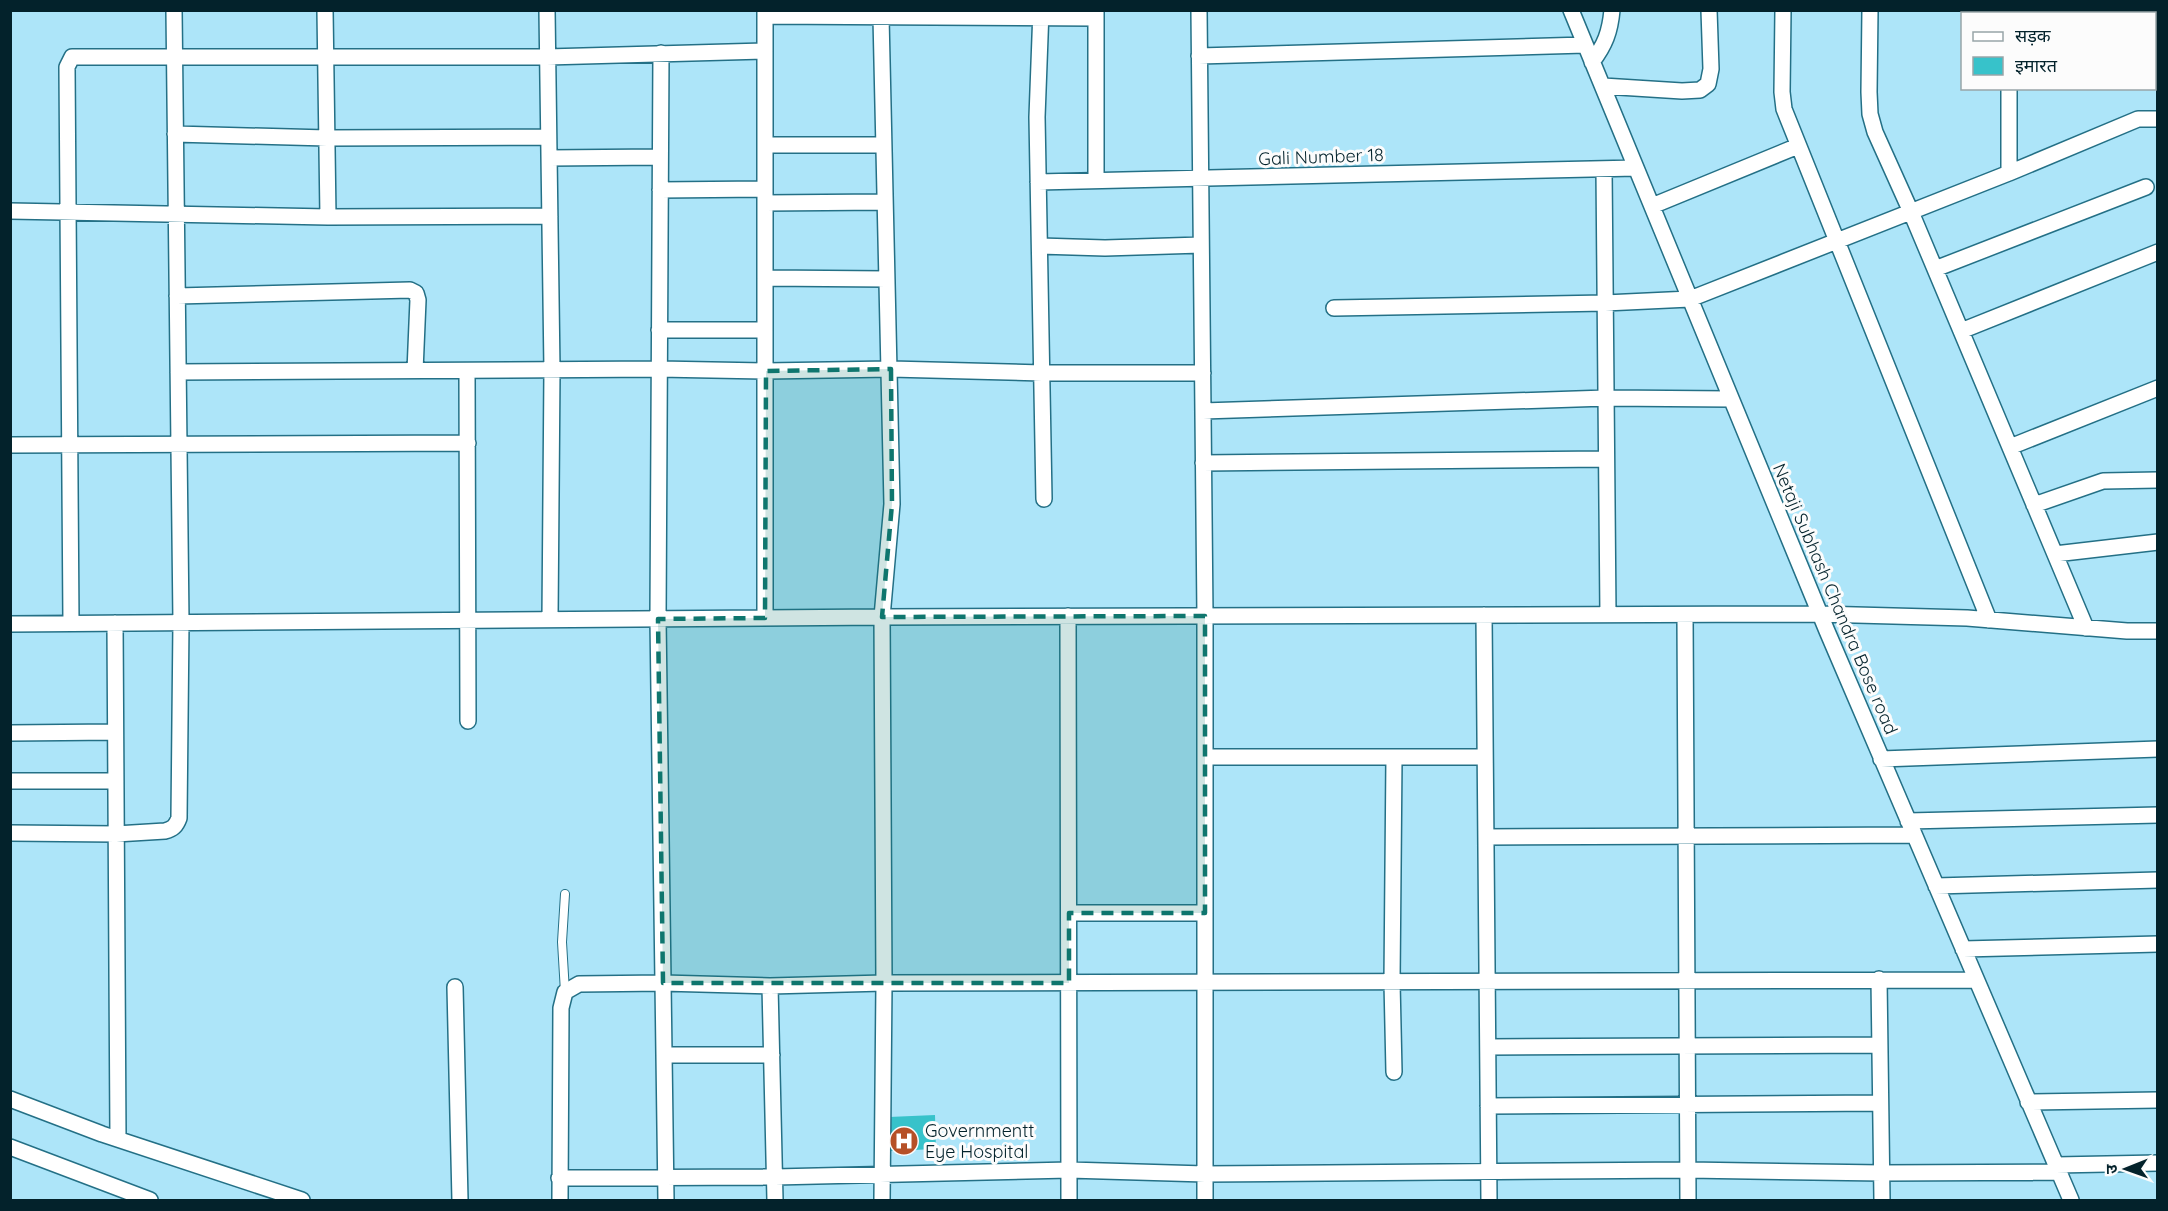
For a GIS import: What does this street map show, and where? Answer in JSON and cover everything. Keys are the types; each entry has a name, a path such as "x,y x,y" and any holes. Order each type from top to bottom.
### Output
{"street":[{"path":"10,833 116,834 171,830 179,818 181,622 174,10"},
{"path":"325,10 328,217"},
{"path":"547,10 552,370 550,619"},
{"path":"1199,10 1205,616 1205,1200"},
{"name":"Netaji Subhash Chandra Bose road","path":"1571,10 1819,614 2071,1200"},
{"path":"1592,62 1610,30 1612,10"},
{"path":"1602,86 1700,90 1708,84 1711,69 1709,10"},
{"path":"1783,10 1782,92 1784,109 1989,620"},
{"path":"1870,10 1869,92 1870,114 1875,132 1911,212 2086,628"},
{"path":"765,618 765,13 881,17 908,14 1096,14 1096,181"},
{"path":"1041,14 1037,117 1044,499"},
{"path":"881,17 886,279 891,369 892,504 882,617 884,983 882,1200"},
{"path":"1199,56 1585,45"},
{"path":"71,623 68,61 72,57 547,57 765,51"},
{"path":"661,53 658,619 666,1200"},
{"path":"2008,173 2009,90"},
{"path":"1334,308 1605,303 1690,299 2138,119 2157,119"},
{"path":"175,134 327,138 548,137"},
{"path":"765,145 884,145"},
{"path":"1652,206 1798,146"},
{"path":"549,158 660,157"},
{"name":"Gali Number 18","path":"1038,182 1201,180 1636,168"},
{"path":"1604,169 1608,615"},
{"path":"1935,269 2146,186"},
{"path":"660,190 884,202"},
{"path":"10,211 328,217 550,216"},
{"path":"1040,246 1105,248 1201,245"},
{"path":"1961,331 2157,252"},
{"path":"765,278 886,279"},
{"path":"177,296 410,290 416,293 418,300 415,371"},
{"path":"659,330 765,330"},
{"path":"178,372 891,369 1042,373 1203,373"},
{"path":"467,371 468,721"},
{"path":"2010,447 2157,388"},
{"path":"1203,411 1606,398 1731,399"},
{"path":"10,445 468,443"},
{"path":"1203,463 1606,459"},
{"path":"2034,505 2103,481 2157,480"},
{"path":"2055,554 2157,542"},
{"path":"10,624 882,617 1819,614 1989,620 2127,631 2157,631"},
{"path":"1484,615 1489,1200"},
{"path":"1685,615 1688,1200"},
{"path":"1068,616 1069,1200"},
{"path":"115,623 118,1139"},
{"path":"10,733 116,732"},
{"path":"1881,759 2157,748"},
{"path":"1205,757 1485,757"},
{"path":"1394,757 1392,981 1394,1072"},
{"path":"10,781 116,781"},
{"path":"1486,837 1686,835 1911,828 2157,814"},
{"path":"1936,886 2157,880"},
{"path":"1069,913 1205,913"},
{"path":"1963,949 2157,944"},
{"path":"1878,979 1882,1200"},
{"path":"560,1200 561,1008 565,992 579,984 663,983 770,986 884,983 1976,980"},
{"path":"770,986 774,1200"},
{"path":"454,987 460,1200"},
{"path":"1488,1047 1880,1045"},
{"path":"664,1055 772,1054"},
{"path":"10,1099 118,1139 302,1200"},
{"path":"2028,1102 2157,1100"},
{"path":"1488,1106 1880,1103"},
{"path":"10,1147 150,1200"},
{"path":"559,1178 665,1179 1069,1170 1205,1174 1688,1170 1882,1173 2157,1163"}],"lane":[{"path":"564,894 562,942 565,992"}],"highlighted area":[{"path":"891,369 892,504 882,617 1205,616 1205,913 1069,913 1069,983 663,983 658,619 765,618 766,371"}],"building":[{"path":"935,1115 936,1149 890,1151 889,1117"}],"place":[{"name":"Governmentt Eye Hospital","path":"904,1141"}]}
